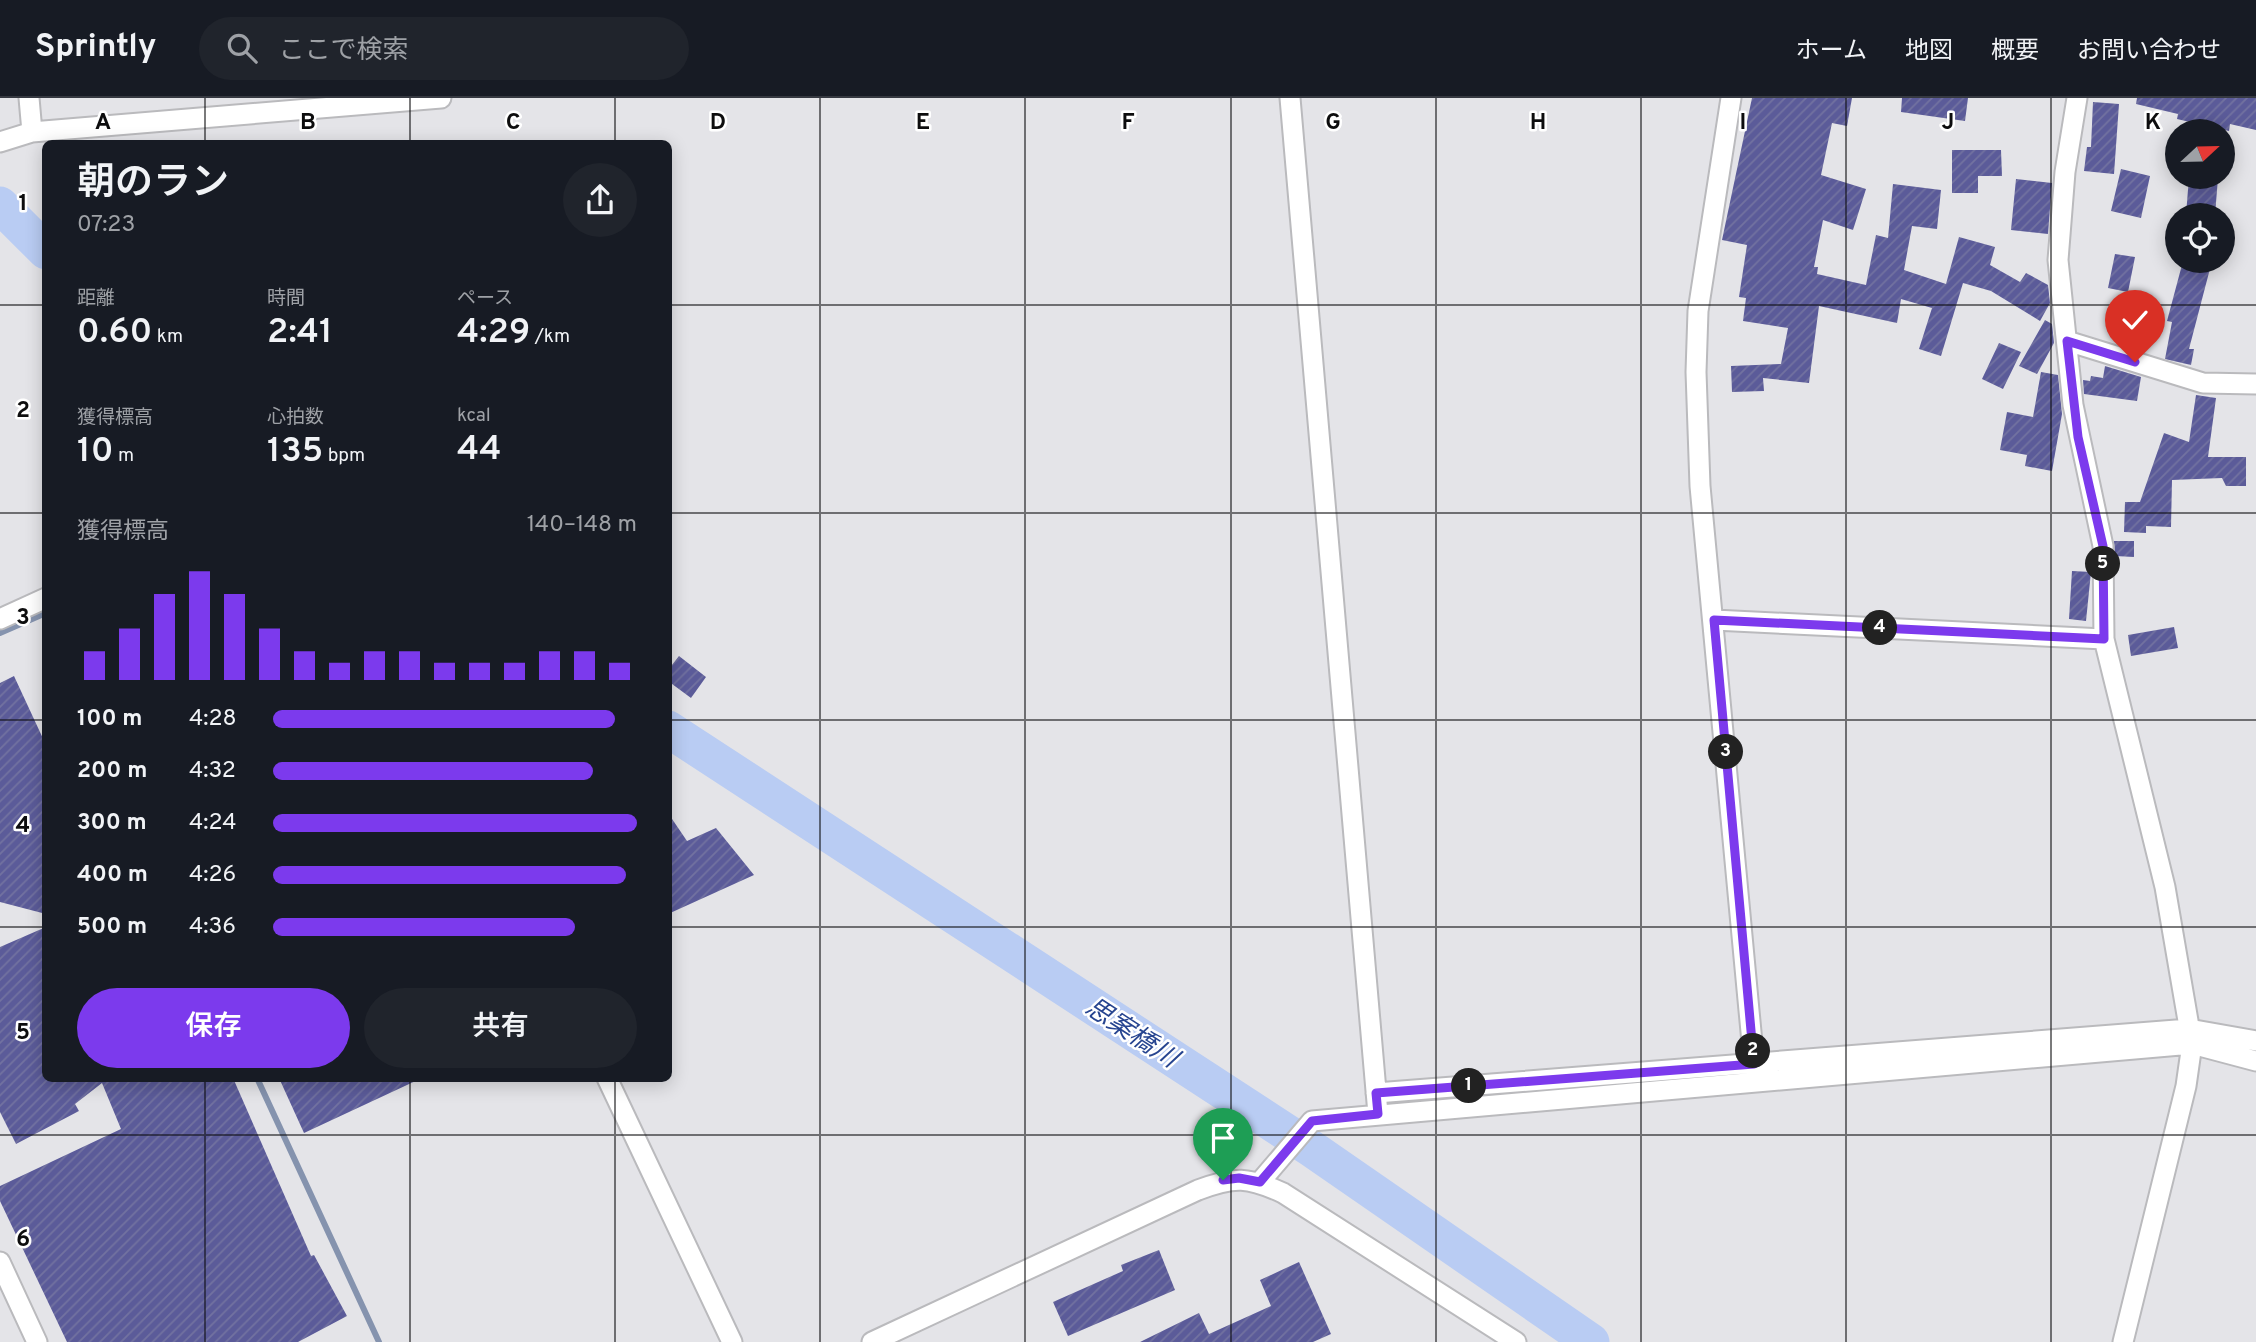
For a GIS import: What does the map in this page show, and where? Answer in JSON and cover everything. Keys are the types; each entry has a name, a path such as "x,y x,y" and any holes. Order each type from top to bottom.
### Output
{"street":[{"path":"29,98 32,132"},
{"path":"0,142 32,132 441,98"},
{"path":"1290,98 1378,1114"},
{"path":"1731,98 1698,311 1700,486 1754,1064"},
{"path":"2077,98 2065,172 2058,260 2078,437 2103,546 2104,639 2165,887 2191,1036 2186,1086 2123,1342"},
{"path":"2067,341 2203,383 2256,384"},
{"path":"0,619 42,600"},
{"path":"1714,620 2104,639"},
{"path":"1376,1093 1754,1064 2191,1036 2256,1041"},
{"path":"872,1342 1198,1190 1239,1178 1265,1175 1312,1121 2191,1036 2256,1061"},
{"path":"609,1082 732,1342"},
{"path":"1265,1175 1283,1194 1516,1342"},
{"path":"0,1262 37,1342"}],"building":[{"path":"1752,98 1852,98 1847,126 1832,123 1821,175 1866,189 1853,230 1823,220 1814,267 1818,267 1817,274 1866,285 1876,235 1888,238 1893,184 1941,190 1937,229 1912,226 1904,270 1946,284 1959,237 1995,247 1990,265 2020,282 2026,273 2048,285 2050,303 2040,321 1991,291 1963,283 1941,356 1919,349 1932,308 1901,299 1897,323 1819,306 1809,383 1763,378 1764,391 1732,392 1731,366 1781,364 1788,328 1743,321 1746,298 1739,297 1747,245 1722,240"},
{"path":"1902,98 1968,98 1965,121 1901,112"},
{"path":"2137,98 2256,98 2256,130 2235,125 2235,119 2177,119 2178,114 2136,104"},
{"path":"2093,102 2119,104 2114,174 2084,171 2087,147 2091,147"},
{"path":"1952,150 2001,150 2002,176 1978,176 1978,193 1952,193"},
{"path":"2121,169 2150,176 2141,218 2111,211"},
{"path":"2016,179 2052,183 2048,234 2011,230"},
{"path":"2188,189 2217,189 2216,203 2187,203"},
{"path":"2115,254 2135,257 2128,292 2108,288"},
{"path":"2180,273 2209,273 2189,349 2194,349 2191,365 2165,359 2172,322 2167,321"},
{"path":"2045,320 2052,324 2054,343 2037,374 2019,366"},
{"path":"1999,343 2021,352 2003,389 1982,379"},
{"path":"2105,366 2141,377 2137,401 2084,394 2083,380 2090,381 2091,376 2103,378"},
{"path":"2041,372 2058,375 2062,414 2052,471 2025,466 2027,455 2000,450 2007,412 2033,417"},
{"path":"2196,395 2216,398 2208,457 2246,457 2246,486 2226,486 2222,478 2172,480 2171,527 2146,526 2146,533 2124,532 2125,502 2140,502 2164,433 2189,442"},
{"path":"2114,541 2134,541 2134,557 2115,556"},
{"path":"2072,571 2091,572 2086,621 2069,619"},
{"path":"2174,627 2178,648 2131,656 2128,635"},
{"path":"679,656 706,677 691,698 672,684 672,665"},
{"path":"14,676 42,736 42,913 0,902 0,683"},
{"path":"672,819 687,841 716,828 754,875 672,912"},
{"path":"42,929 42,1082 235,1082 311,1256 314,1255 347,1316 298,1342 67,1342 0,1201 0,1186 121,1129 102,1083 75,1104 79,1111 16,1144 0,1112 0,947"},
{"path":"281,1082 413,1082 304,1133"},
{"path":"1159,1250 1175,1290 1068,1336 1053,1302 1123,1271 1121,1265"},
{"path":"1299,1262 1331,1334 1313,1342 1140,1342 1199,1313 1209,1334 1271,1306 1260,1280"}],"waterway":[{"name":"思案橋川","path":"0,205 42,247"},
{"path":"0,633 42,615"},
{"name":"思案橋川","path":"672,732 1312,1149 1591,1342"},
{"path":"259,1082 379,1342"}],"route":[{"path":"1223,1180 1239,1178 1260,1182 1269,1168 1312,1121 1378,1114 1376,1093 1754,1064 1714,620 2104,639 2103,546 2078,437 2067,341 2135,362"}]}
